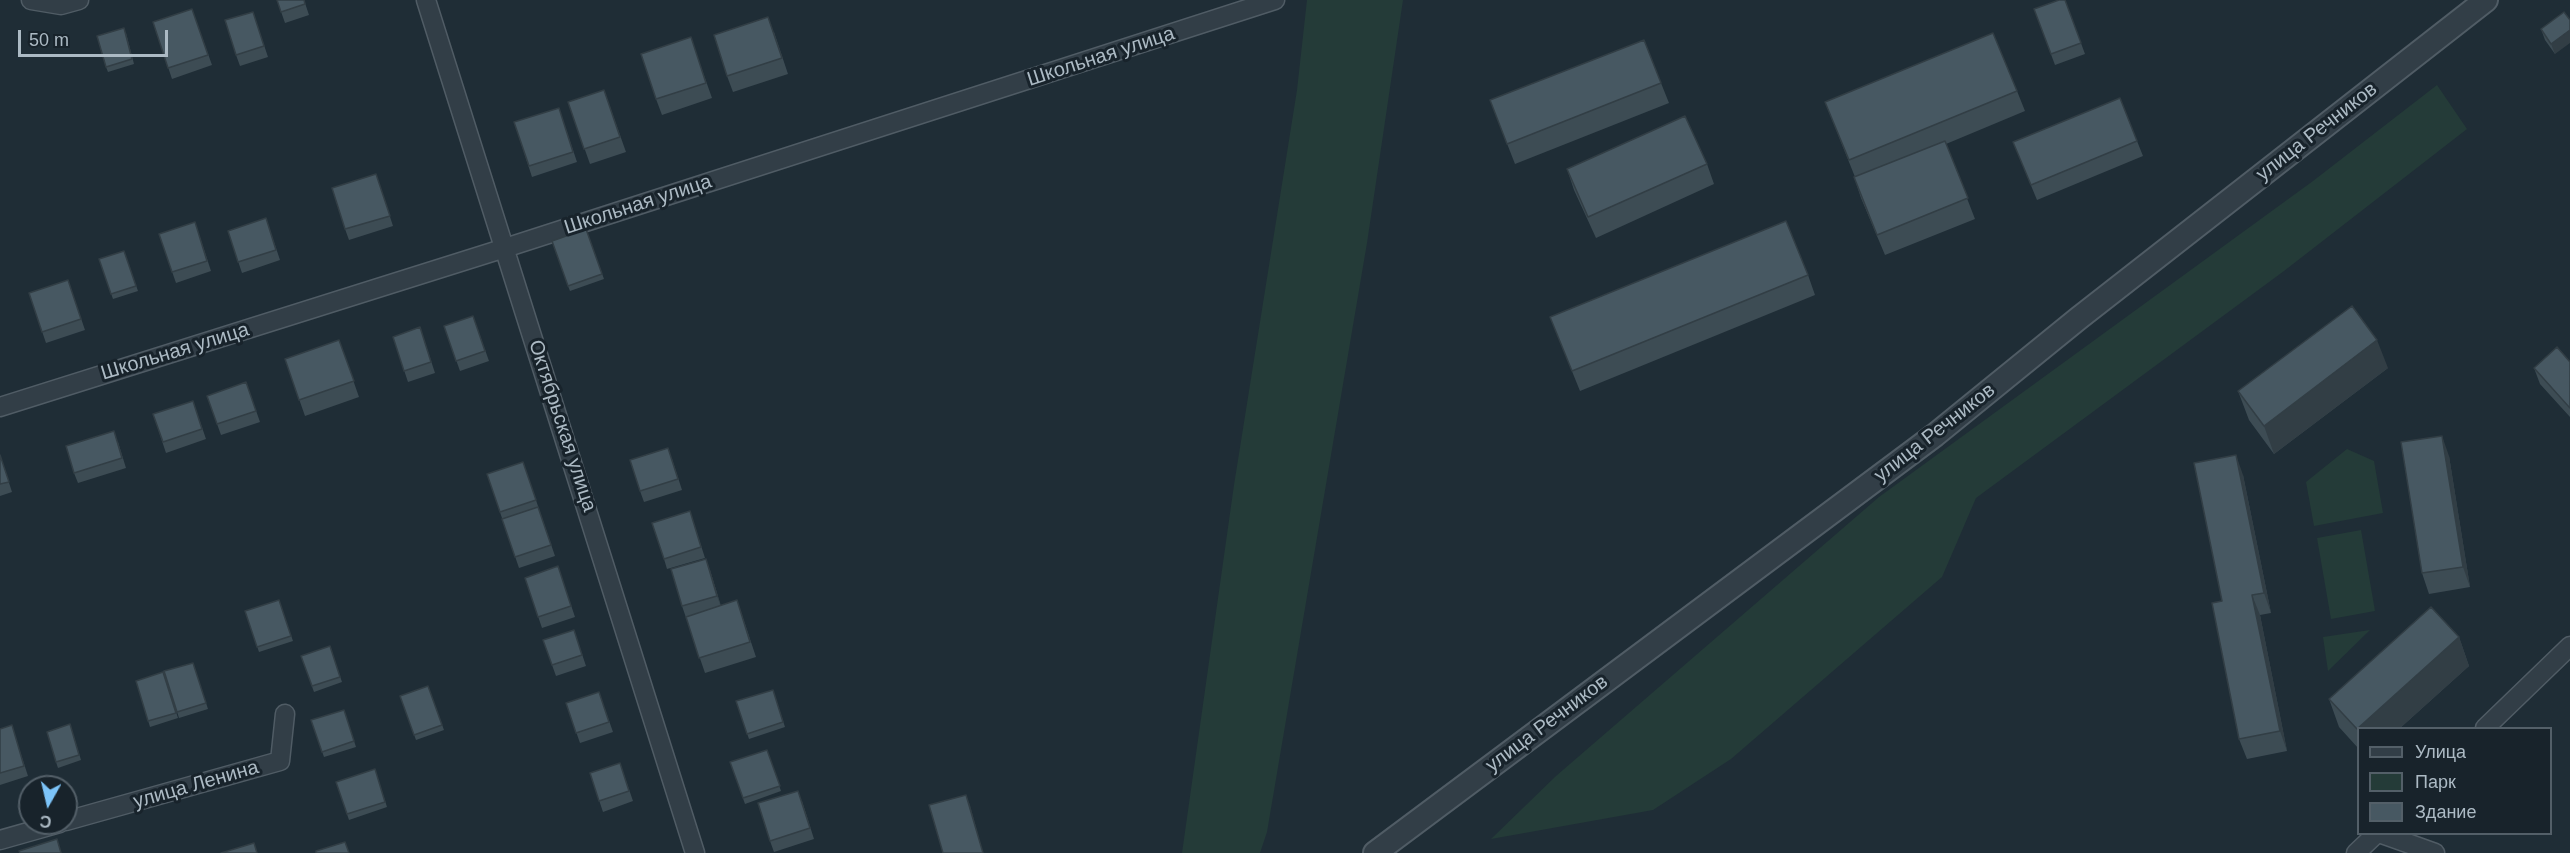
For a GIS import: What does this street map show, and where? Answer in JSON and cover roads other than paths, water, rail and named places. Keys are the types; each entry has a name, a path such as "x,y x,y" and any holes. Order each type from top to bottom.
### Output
{"street":[{"path":"31,0 70,2"},
{"name":"Октябрьская улица","path":"426,0 696,853"},
{"name":"Школьная улица","path":"0,407 506,248 1226,8 1275,0"},
{"name":"улица Речников","path":"1375,853 1396,845 1935,435 2079,318 2486,0"},
{"path":"2487,727 2570,647"},
{"name":"улица Ленина","path":"78,818 280,761 285,714"},
{"path":"0,840 18,835"},
{"path":"2356,853 2375,835"},
{"path":"2385,835 2435,853"}]}
